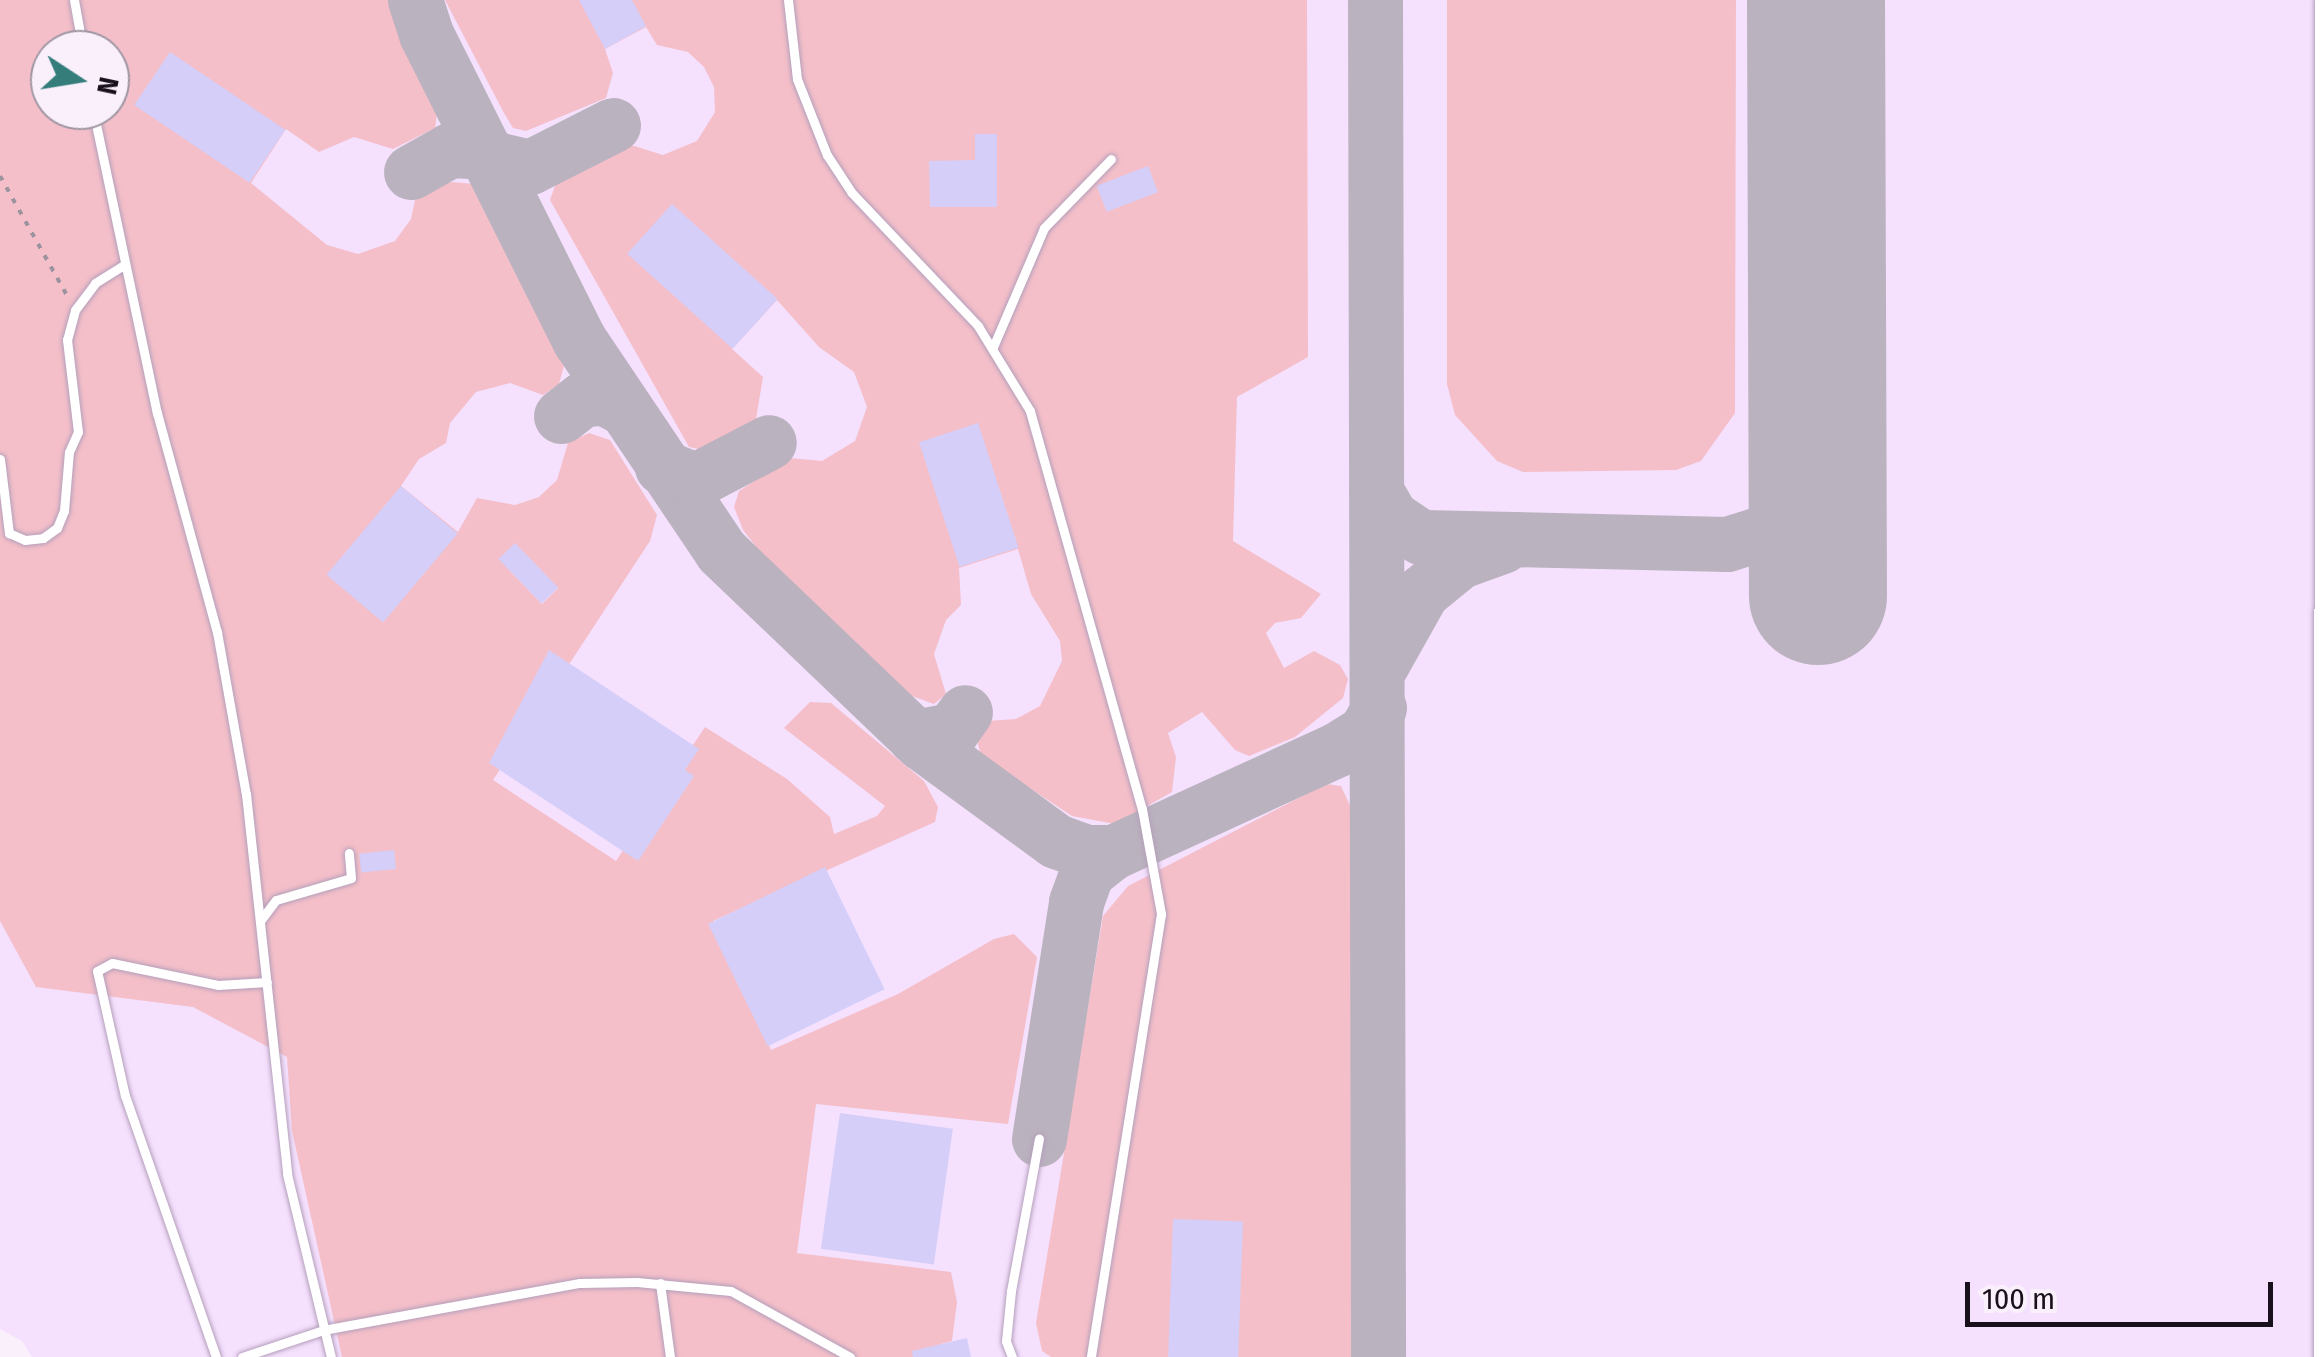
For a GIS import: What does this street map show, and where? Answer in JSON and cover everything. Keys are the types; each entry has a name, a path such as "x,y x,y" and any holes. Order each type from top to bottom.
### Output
{"lane":[{"path":"74,0 79,30"},
{"path":"788,0 797,79 828,155 852,193 993,347 1030,411 1142,809 1161,914 1092,1357"},
{"path":"2318,1357 2319,0"},
{"path":"97,130 122,266 216,632 246,794 287,1174 331,1357"},
{"path":"993,347 1044,228 1111,159"},
{"path":"0,459 8,533 44,538 64,511 69,452 78,432 67,340 76,310 95,283 122,266"},
{"path":"260,921 276,900 352,878 349,854"},
{"path":"216,1357 125,1096 97,972 112,964 218,984 267,982"},
{"path":"1012,1357 1006,1341 1011,1291 1039,1139"},
{"path":"660,1282 670,1357"},
{"path":"242,1357 322,1330 580,1284 660,1282 731,1291 850,1357"}],"path":[{"path":"0,176 76,310"}],"shaded area":[{"path":"0,0 2320,0 2320,1357 32,1357 22,1341 0,1329"},
{"path":"0,0 390,0 438,107 435,128 393,149 354,137 319,152 286,129 251,183 327,245 358,254 395,241 411,219 416,195 451,182 475,184 565,362 559,384 543,395 510,383 476,392 450,423 446,443 419,459 401,486 458,532 477,498 515,505 539,497 557,480 568,443 589,433 610,440 657,515 650,541 493,780 616,861 705,727 787,779 830,817 834,834 877,816 885,806 784,728 810,702 831,703 924,781 938,807 935,822 713,921 771,1050 898,994 994,939 1014,934 1037,957 1008,1124 816,1104 797,1253 951,1272 957,1302 952,1341 941,1344 943,1357 342,1357 292,1131 287,1057 193,1007 36,987 0,921","holes":["515,544 558,588 542,604 499,559"]},
{"path":"445,0 1307,0 1308,357 1237,397 1233,541 1321,594 1301,618 1275,623 1266,633 1284,668 1314,651 1340,665 1348,679 1343,698 1295,737 1249,756 1235,750 1202,712 1168,733 1176,757 1172,792 1115,824 1072,816 981,756 977,740 987,721 1016,719 1040,706 1062,661 1060,641 1031,594 1018,549 959,568 961,605 946,620 934,654 946,694 934,704 901,692 779,576 743,530 734,507 739,491 790,458 822,461 855,441 867,407 854,372 819,347 777,300 732,349 763,377 756,419 704,450 689,447 550,200 558,177 604,153 628,144 663,155 697,141 715,112 714,87 704,67 688,52 657,45 646,27 605,49 613,73 606,98 526,131 513,128"},
{"path":"1447,0 1736,0 1735,413 1701,461 1676,470 1523,472 1497,461 1455,415 1447,384"},
{"path":"1326,784 1341,786 1352,810 1354,1357 1051,1357 1042,1351 1036,1323 1103,916 1128,886"}],"building":[{"path":"579,0 632,0 646,26 605,49"},
{"path":"170,52 285,130 249,183 134,105"},
{"path":"975,134 997,134 997,207 930,207 929,161 975,160"},
{"path":"1148,166 1158,192 1107,212 1097,186"},
{"path":"672,204 778,299 733,349 627,254"},
{"path":"978,423 1018,548 960,567 919,442"},
{"path":"401,486 458,534 383,622 326,575"},
{"path":"515,543 558,588 542,604 498,559"},
{"path":"549,650 699,749 685,770 694,776 638,861 489,763"},
{"path":"394,850 396,869 361,873 359,854"},
{"path":"825,867 885,989 768,1046 708,924"},
{"path":"840,1113 953,1129 934,1265 821,1249"},
{"path":"1173,1219 1243,1221 1238,1357 1168,1357"},
{"path":"967,1338 971,1357 913,1357 912,1351"}],"taxiway":[{"path":"415,0 426,34 580,341 721,551 922,743 1056,841 1086,852 1113,852"},
{"path":"1375,0 1378,1357"},
{"path":"488,157 530,167 613,125"},
{"path":"411,172 450,150 485,152"},
{"path":"561,416 583,399 605,398 622,407"},
{"path":"662,467 696,480 769,442"},
{"path":"1376,491 1391,517 1421,537 1727,544 1778,528 1817,482"},
{"path":"1381,665 1422,592 1460,561 1502,546"},
{"path":"1039,1139 1076,902 1087,872 1113,852 1336,750 1365,732 1379,708"},
{"path":"915,737 952,730 965,712"}],"runway":[{"path":"1816,0 1818,596"}]}
